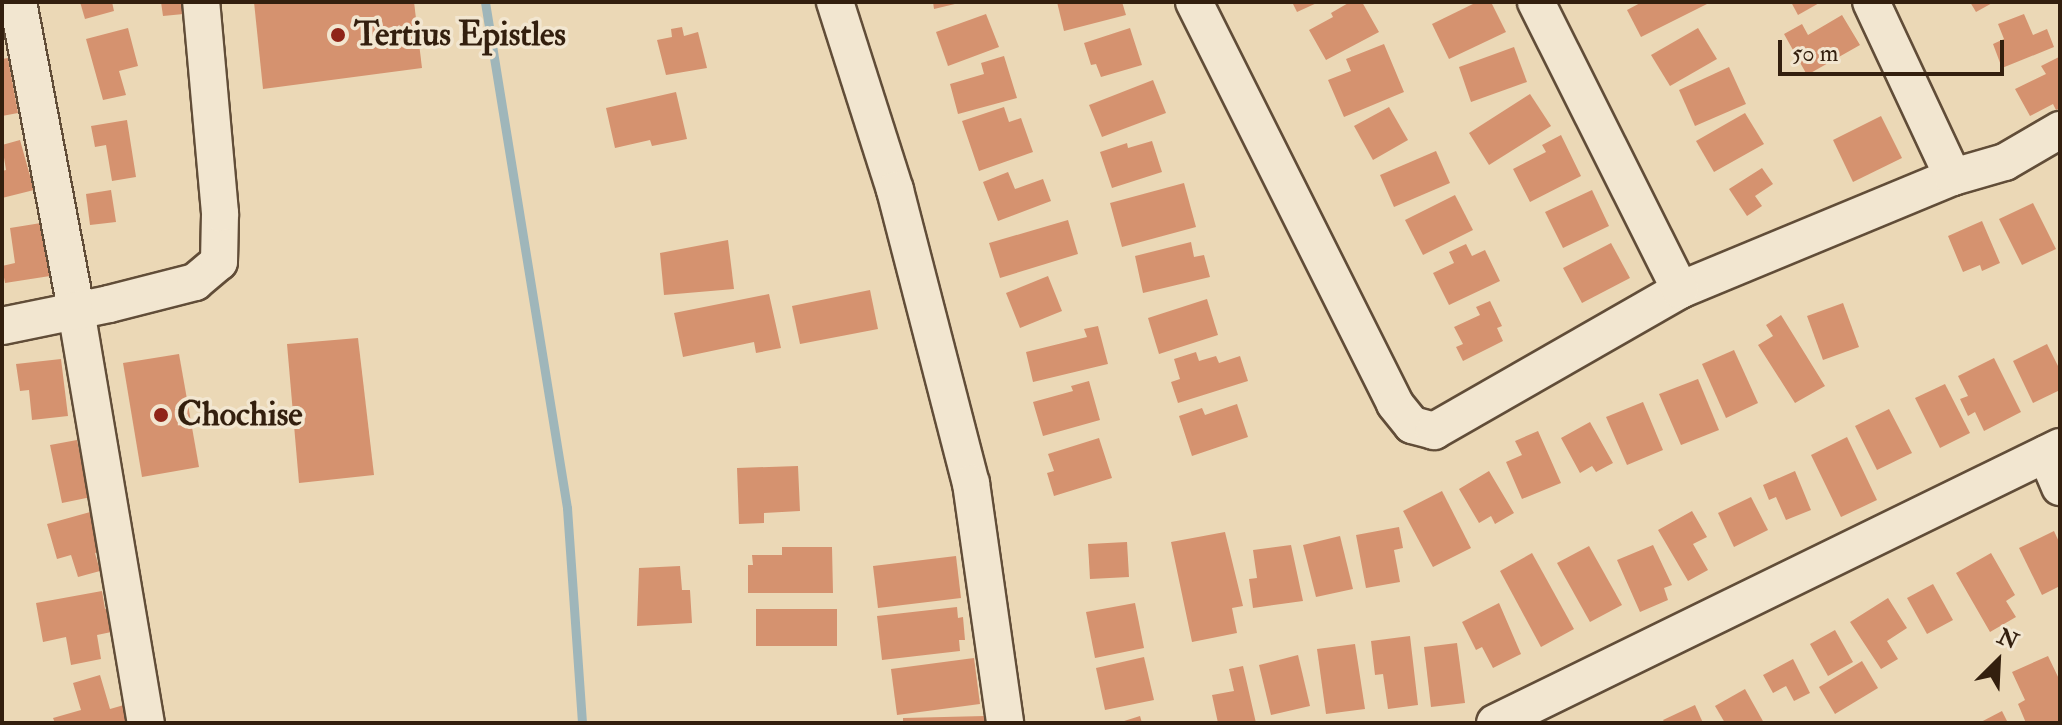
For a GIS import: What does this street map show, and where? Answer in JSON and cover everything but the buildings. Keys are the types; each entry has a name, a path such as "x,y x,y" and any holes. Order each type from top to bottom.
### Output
{"street":[{"path":"18,2 76,310 146,723"},
{"path":"2,326 195,282 219,262 220,213 201,2"},
{"path":"835,2 895,190 971,483 1005,723"},
{"path":"1194,2 1395,404 1412,425 1434,431 1680,290 1953,177 2005,162 2060,130"},
{"path":"1536,2 1680,290"},
{"path":"1871,2 1953,177"},
{"path":"1495,723 2053,450 2060,487"}],"waterway":[{"path":"485,2 567,508 582,723"}],"place":[{"name":"Tertius Epistles","path":"338,35"},
{"name":"Chochise","path":"161,415"}]}
